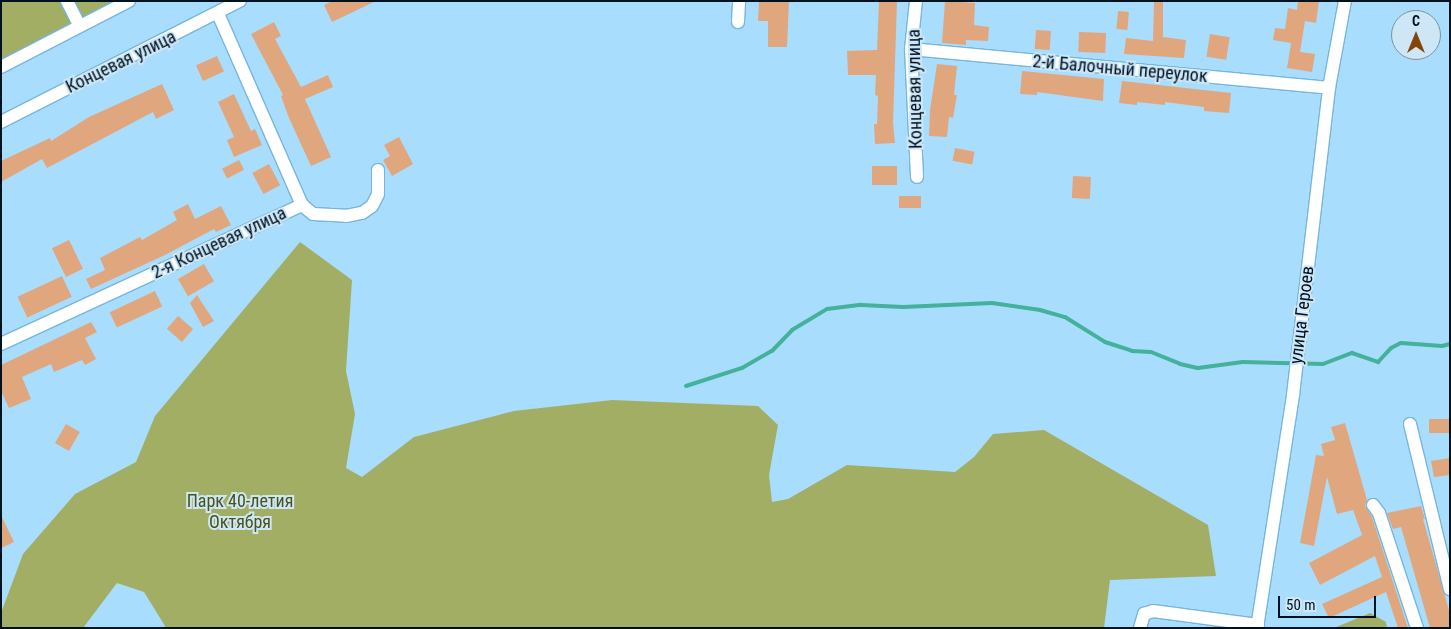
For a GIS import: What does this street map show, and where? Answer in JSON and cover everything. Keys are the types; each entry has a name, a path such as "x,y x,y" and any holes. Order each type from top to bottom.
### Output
{"street":[{"path":"67,1 80,26"},
{"path":"1,68 129,1"},
{"name":"Концевая улица","path":"1,122 218,14 240,1"},
{"path":"738,22 739,1"},
{"name":"Концевая улица","path":"916,1 911,49 917,177"},
{"name":"улица Героев","path":"1258,626 1292,395 1329,88 1345,1"},
{"name":"2-я Концевая улица","path":"1,344 302,205 218,14"},
{"name":"2-й Балочный переулок","path":"911,49 1329,88"},
{"path":"302,205 313,214 346,216 362,213 372,206 378,194 378,170"},
{"path":"1410,424 1450,590"},
{"path":"1373,505 1379,513 1417,628"},
{"path":"1140,628 1144,614 1153,611 1258,626"}],"green space":[{"path":"1,1 129,1 1,67"},
{"name":"Парк 40-летия Октября","path":"300,242 352,280 346,371 355,414 346,468 362,477 414,437 514,411 612,400 758,406 778,425 769,475 772,502 788,499 847,465 955,472 974,457 993,434 1044,430 1208,525 1216,576 1110,580 1104,628 164,628 165,626 144,592 117,583 83,628 1,628 1,613 23,554 75,494 136,462 155,416"},
{"path":"1370,613 1386,622 1387,628 1334,628"}],"building":[{"path":"332,1 376,1 332,22 324,5"},
{"path":"759,1 789,1 787,47 768,47 768,21 758,21"},
{"path":"879,1 897,1 893,123 895,143 875,144 874,124 877,124 878,96 875,95 876,75 848,75 847,51 877,50"},
{"path":"945,1 975,3 974,25 989,27 988,41 966,40 966,45 942,43"},
{"path":"1298,1 1319,1 1316,23 1305,21 1300,52 1315,54 1312,72 1287,68 1291,43 1273,40 1275,28 1285,29 1288,8 1297,10"},
{"path":"1154,2 1163,2 1163,37 1186,40 1184,58 1124,54 1126,38 1153,41"},
{"path":"1118,11 1129,12 1127,30 1116,29"},
{"path":"274,22 281,36 275,39 301,87 328,75 333,87 305,99 331,157 311,166 289,118 281,96 283,95 251,34"},
{"path":"1036,30 1051,31 1050,50 1035,49"},
{"path":"1079,32 1106,33 1105,53 1078,52"},
{"path":"1210,34 1230,37 1226,60 1206,57"},
{"path":"217,56 224,72 203,81 196,65"},
{"path":"937,64 957,66 954,95 957,95 953,118 949,117 947,137 929,136 930,110"},
{"path":"1022,71 1104,79 1103,101 1037,92 1037,95 1020,94"},
{"path":"1122,81 1231,93 1229,113 1204,111 1204,107 1165,102 1165,105 1137,102 1137,105 1119,103"},
{"path":"162,84 174,110 156,119 153,112 47,168 42,159 1,182 1,161 50,138 51,141 89,117"},
{"path":"234,94 251,131 255,129 262,145 234,157 227,140 234,137 218,102"},
{"path":"399,137 413,164 392,176 383,160 390,156 384,145"},
{"path":"955,148 975,152 972,165 953,161"},
{"path":"239,160 244,170 227,178 222,169"},
{"path":"269,164 280,185 263,194 252,173"},
{"path":"872,166 897,166 897,185 872,185"},
{"path":"1073,176 1091,177 1090,199 1072,198"},
{"path":"899,196 921,196 921,208 899,208"},
{"path":"188,204 195,219 221,206 231,225 216,232 214,229 165,255 91,289 86,279 105,270 100,258 140,237 142,240 177,220 173,212"},
{"path":"69,240 83,269 66,277 52,248"},
{"path":"204,264 214,281 188,296 178,279"},
{"path":"62,276 72,297 27,318 18,297"},
{"path":"155,291 162,306 117,328 110,312"},
{"path":"197,295 214,321 203,327 190,303"},
{"path":"178,316 193,329 182,342 167,329"},
{"path":"91,322 97,332 85,338 96,359 85,365 82,360 54,372 51,364 22,377 31,399 9,408 1,391 1,365"},
{"path":"1429,419 1450,419 1450,433 1429,433"},
{"path":"1345,423 1367,500 1365,506 1372,517 1408,628 1398,628 1386,592 1329,618 1322,604 1382,577 1375,556 1320,585 1309,563 1362,535 1353,510 1337,514 1327,477 1314,546 1300,543 1316,455 1324,456 1321,444 1335,440 1331,427"},
{"path":"66,424 80,432 69,451 55,443"},
{"path":"1450,458 1450,475 1434,477 1431,461"},
{"path":"1421,506 1450,614 1450,628 1430,628 1401,527 1393,529 1387,513"},
{"path":"1,515 14,542 1,548"}],"waterway":[{"path":"686,386 742,368 772,351 792,330 827,309 861,305 903,307 992,303 1040,310 1065,317 1105,342 1132,351 1151,352 1180,364 1198,368 1243,362 1323,364 1352,353 1378,362 1391,348 1401,343 1442,346 1450,344"}]}
